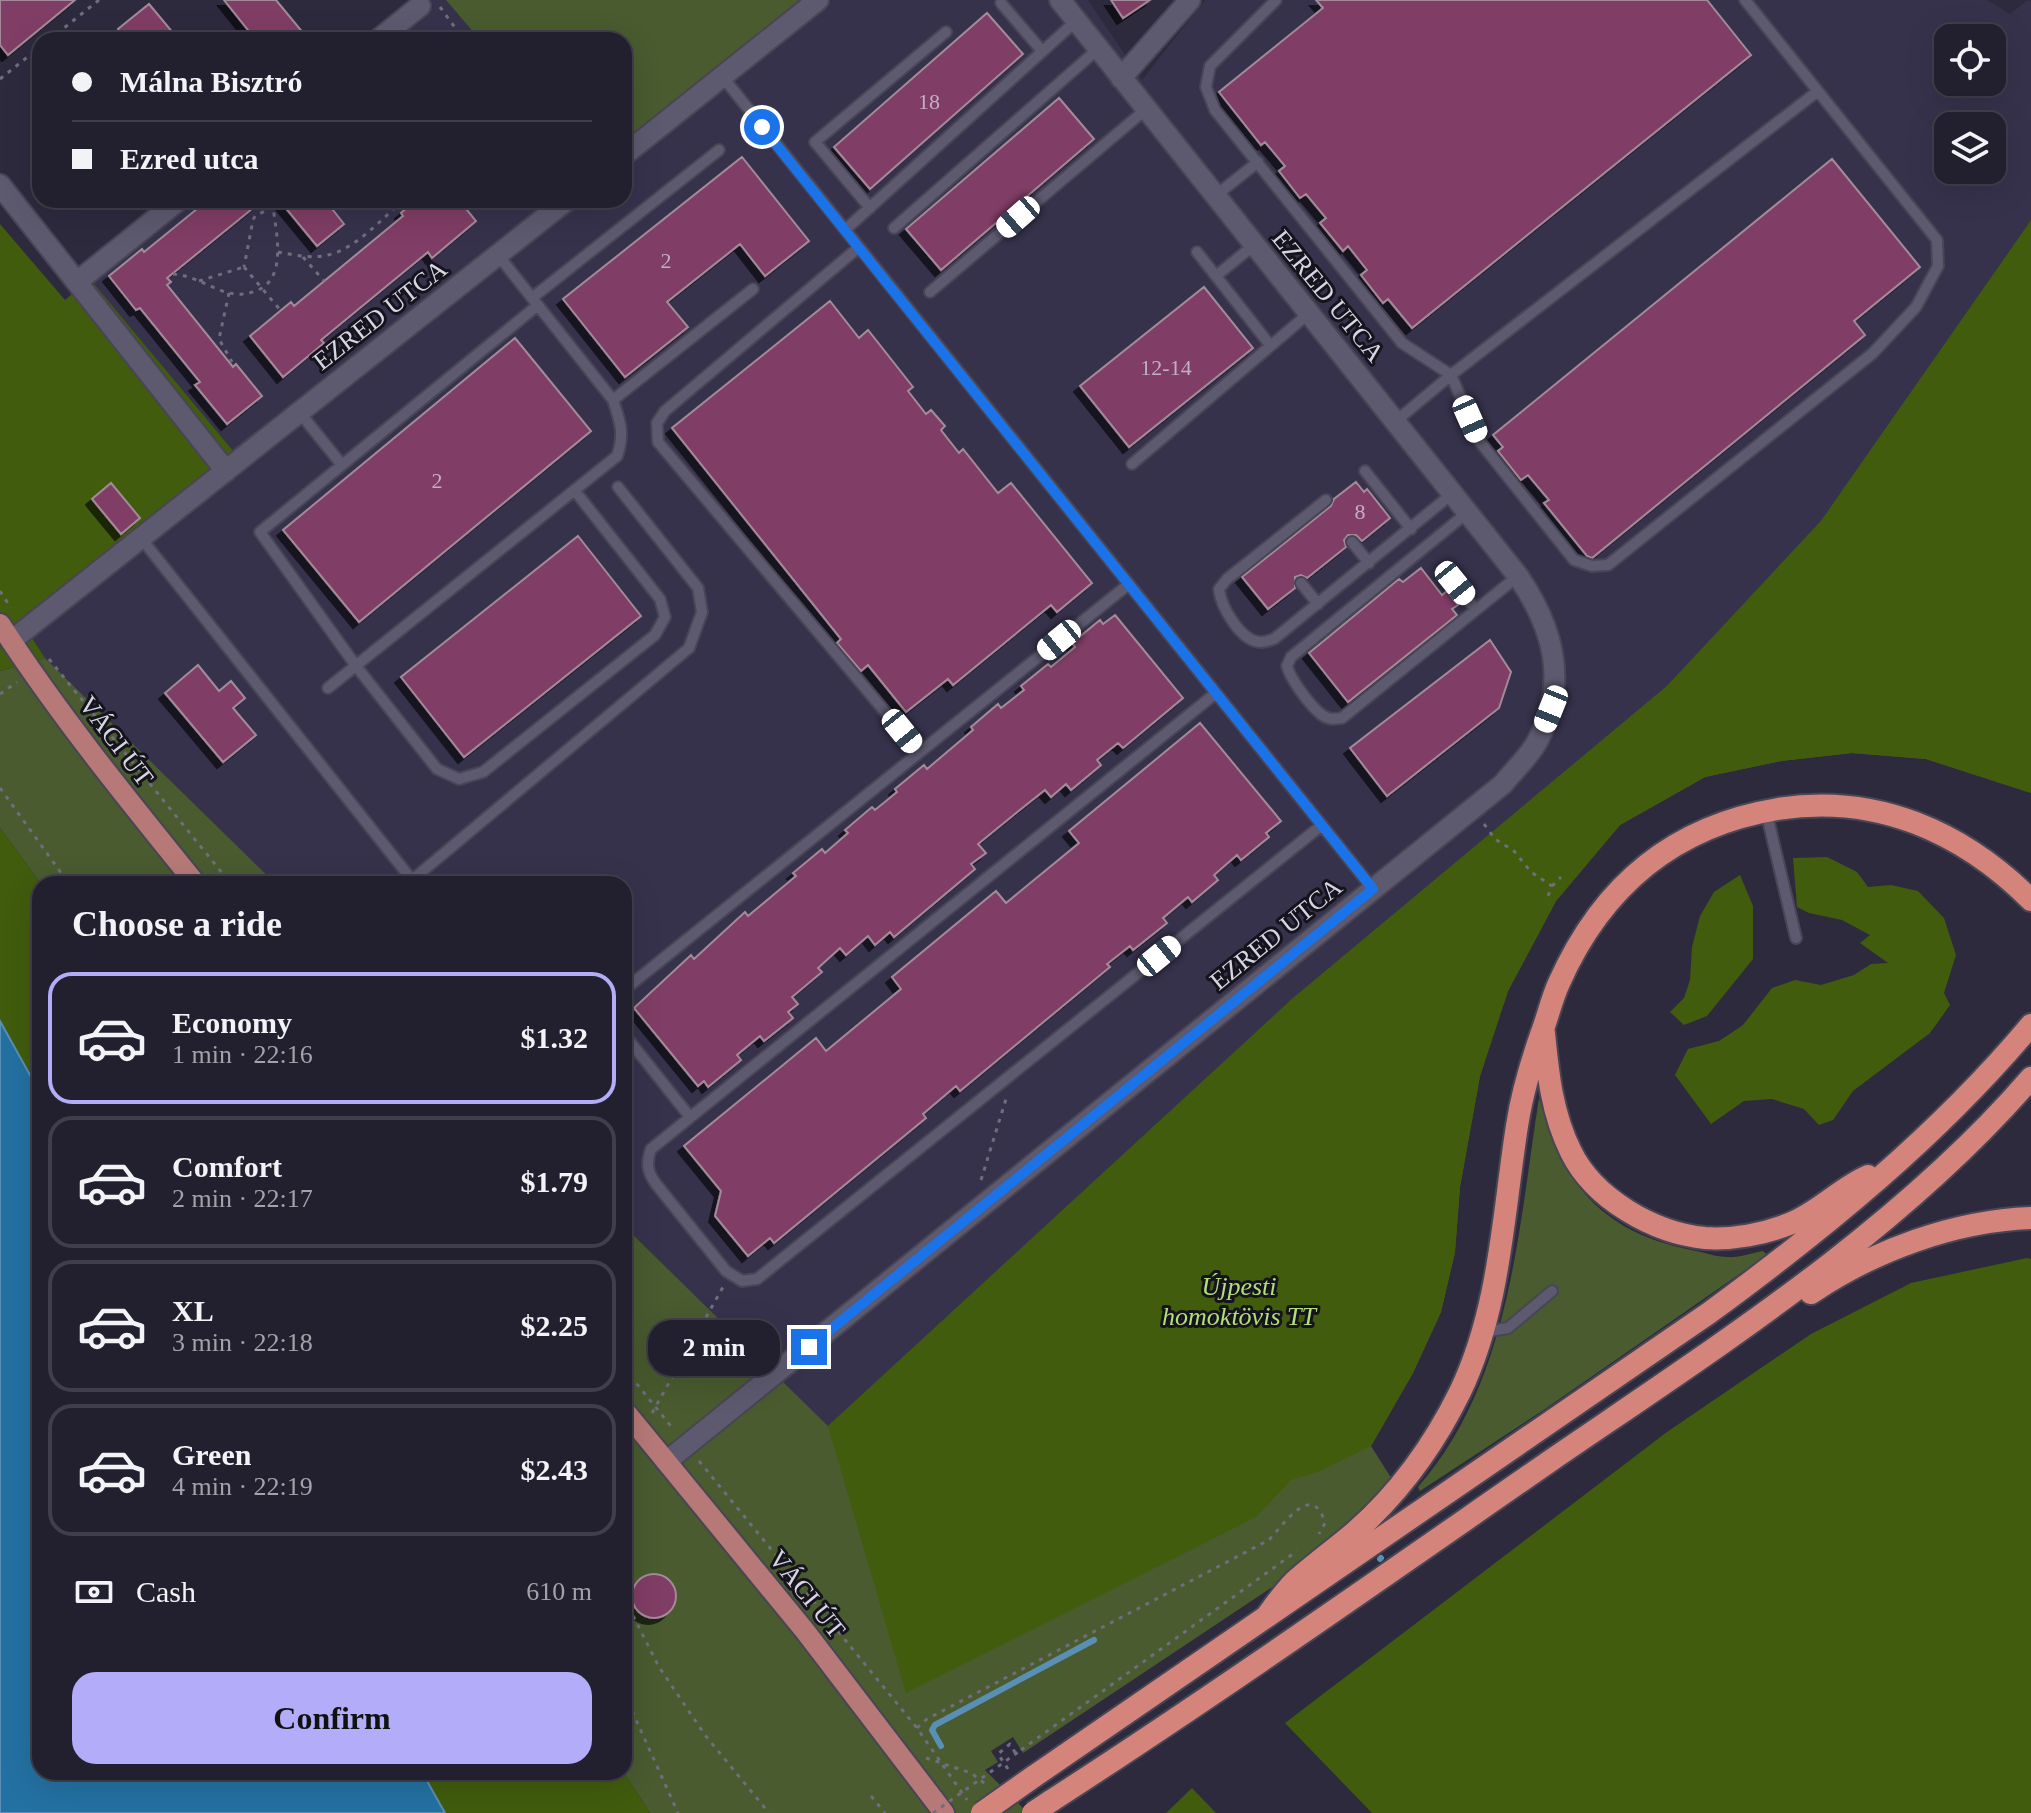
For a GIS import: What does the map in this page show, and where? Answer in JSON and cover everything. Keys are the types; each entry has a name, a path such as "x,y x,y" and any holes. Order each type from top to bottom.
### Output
{"highway":[{"path":"1266,1617 1292,1584 1356,1531 1400,1487 1440,1429 1460,1391 1483,1332 1493,1291 1517,1123 1529,1066 1559,984 1582,937 1610,900 1638,872 1669,847 1737,816 1799,805 1836,806 1902,817 1935,830 1970,848 2031,900"},
{"path":"974,1807 1033,1777 1709,1313 1805,1243 1945,1117 2031,1025"},
{"path":"1543,1029 1556,1117 1572,1155 1590,1179 1634,1215 1704,1238 1735,1237 1792,1223 1861,1179 1891,1166"},
{"path":"1042,1807 1145,1740 1687,1368 1815,1275 1923,1186 2031,1078"},
{"path":"1687,1368 1744,1340 1832,1279 1886,1253 1940,1233 2004,1219 2031,1218"}],"main road":[{"name":"VÁCI ÚT","path":"12,632 31,672 190,876"},
{"name":"VÁCI ÚT","path":"632,1420 805,1631 944,1813"}],"street":[{"path":"632,149 818,0"},
{"name":"EZRED UTCA","path":"666,1462 679,1439 1503,784 1537,742 1551,709 1555,667 1550,636 1518,576 1060,0"},
{"path":"1121,78 1190,0"},
{"path":"389,32 428,3"},
{"path":"0,185 226,471"},
{"path":"77,282 169,208"},
{"name":"EZRED UTCA","path":"12,632 141,538 557,208"}],"lane":[{"path":"1276,0 1210,66 1206,87 1215,110 1402,343 1451,375 1480,442 1574,560 1592,566 1608,565 1873,353 1916,307 1938,266 1937,240 1745,0"},
{"path":"1001,3 1042,51"},
{"path":"845,230 1076,21"},
{"path":"870,208 815,142 946,32"},
{"path":"894,228 1098,49"},
{"path":"722,76 1373,889"},
{"path":"1396,421 1818,91"},
{"path":"930,292 1145,110"},
{"path":"575,491 660,599 665,617 655,635 483,772 459,779 437,769 356,666 260,532 719,150"},
{"path":"1215,196 1258,162"},
{"path":"1216,276 1254,245"},
{"path":"859,247 665,411 657,423 658,442 919,752"},
{"path":"1197,252 1270,345"},
{"path":"328,688 617,456 622,442 622,427 613,400 498,255"},
{"path":"613,400 753,289"},
{"path":"1132,464 1308,314"},
{"path":"300,413 342,465"},
{"path":"1365,471 1411,529"},
{"path":"417,876 689,648 702,612 698,588 618,487"},
{"path":"1326,500 1227,579 1219,589 1221,605 1246,636 1259,642 1274,639 1453,493"},
{"path":"1468,512 1291,657 1287,666 1289,675 1321,715 1331,719 1342,718 1518,576"},
{"path":"141,538 409,876"},
{"path":"1352,542 1369,563"},
{"path":"1301,583 1318,604"},
{"path":"1455,583 1476,610"},
{"path":"632,984 1129,584"},
{"path":"1216,693 651,1149 646,1162 649,1176 730,1274 742,1281 757,1279 1322,825"},
{"path":"1766,811 1796,938"},
{"path":"632,1044 690,1117"},
{"path":"1483,1332 1508,1328 1552,1291"}],"path":[{"path":"59,32 99,0"},
{"path":"428,3 456,32"},
{"path":"0,79 32,53"},
{"path":"244,267 253,220 271,208"},
{"path":"173,274 229,293 245,295 263,288 274,274 278,252 273,208"},
{"path":"278,252 303,257 329,255 350,245 394,208"},
{"path":"303,257 324,281"},
{"path":"199,281 244,267"},
{"path":"244,267 281,311"},
{"path":"229,293 219,339 232,362"},
{"path":"12,632 224,876"},
{"path":"0,788 63,876"},
{"path":"1474,807 1495,839 1514,851 1531,872 1552,886"},
{"path":"1546,901 1552,886 1561,877"},
{"path":"991,1178 979,1188 1014,1073"},
{"path":"652,1413 730,1274"},
{"path":"632,1378 917,1728 974,1807"},
{"path":"917,1728 941,1711 1269,1540 1296,1509 1305,1505 1322,1512 1325,1523 1319,1535"},
{"path":"933,1813 1306,1544"},
{"path":"632,1614 659,1667 697,1724 769,1813"},
{"path":"632,1711 678,1813"},
{"path":"899,1756 940,1761 971,1773 992,1789"},
{"path":"871,1796 885,1813"}],"shaded area":[{"path":"422,0 446,0 473,32 384,32"},
{"path":"808,0 1088,0 1142,80 1205,0 1987,0 2010,14 2028,0 2031,1 2031,220 1821,521 1667,686 1292,999 828,1426 632,1234 632,876 268,876 45,658 32,638 244,464 90,279 174,208 632,208 632,147"}],"green space":[{"path":"446,0 808,0 632,147 632,32 473,32"},
{"name":"Újpesti homoktövis TT","path":"2031,220 2031,793 1926,759 1852,753 1781,761 1705,777 1620,825 1556,901 1508,991 1480,1076 1460,1187 1455,1252 1441,1312 1413,1373 1371,1446 1318,1472 1291,1480 1256,1517 906,1693 828,1426 1292,999 1667,686 1821,521"},
{"path":"0,224 65,300 90,279 244,464 32,638 45,658 0,671"},
{"name":"Újpesti homoktövis TT","path":"1928,368 2031,793 1926,759 1852,753 1781,761 1705,777 1620,825 1556,901 1508,991 1480,1076 1460,1187 1455,1252 1441,1312 1413,1373 1371,1446 1395,1484 1289,1576 1023,1753 1013,1737 991,1751 998,1762 985,1770 1028,1813 650,1813 628,1780 632,1780 632,1234 828,1426 1292,999 1667,686 1821,521"},
{"path":"45,658 268,876 35,876 0,828 0,671"},
{"path":"0,828 35,876 32,876 32,1079 0,1021"},
{"path":"1827,857 1857,872 1868,887 1891,885 1918,891 1944,918 1956,955 1944,993 1950,1005 1930,1033 1853,1091 1833,1120 1819,1125 1804,1109 1772,1099 1744,1101 1711,1124 1675,1075 1688,1049 1719,1041 1743,1025 1772,988 1795,980 1821,985 1854,975 1871,964 1888,963 1860,943 1870,935 1842,920 1809,913 1797,907 1793,858"},
{"path":"1740,875 1753,906 1753,959 1707,1016 1684,1025 1670,1012 1684,998 1690,980 1692,947 1700,916 1714,892"},
{"path":"1539,1098 1569,1173 1581,1190 1609,1216 1640,1234 1676,1246 1723,1257 1763,1251 1767,1255 1545,1409 1420,1491 1418,1487 1449,1445 1473,1400 1492,1352 1516,1251"},
{"path":"2031,1259 2031,1813 1372,1813 1285,1723 1667,1432 1811,1334 1911,1283"},
{"path":"426,1780 628,1780 650,1813 445,1813"},
{"path":"1192,1788 1216,1813 1166,1813"}],"water":[{"path":"0,1021 32,1079 32,1780 426,1780 445,1813 0,1813"}],"building":[{"path":"0,0 75,0 32,32 8,55 0,45"},
{"path":"224,0 276,0 302,32 250,32"},
{"path":"1111,0 1150,0 1123,18"},
{"path":"1316,0 1707,0 1751,55 1412,328 1388,299 1383,303 1361,275 1367,270 1348,246 1343,251 1320,223 1326,218 1306,194 1300,198 1279,171 1285,166 1265,142 1261,145 1219,92 1323,8"},
{"path":"149,4 172,32 120,32 118,29"},
{"path":"987,13 1023,54 870,189 834,147"},
{"path":"1059,98 1094,139 941,270 906,229"},
{"path":"742,157 809,241 765,276 740,244 667,302 688,327 625,377 563,299"},
{"path":"1832,159 1920,267 1854,321 1865,335 1592,558 1587,556 1544,503 1549,500 1528,475 1521,480 1498,451 1503,447 1493,435"},
{"path":"198,208 253,208 167,278 171,282 167,285 233,367 236,364 262,396 227,424 195,385 200,382 140,308 136,310 109,276 142,249 144,252"},
{"path":"286,208 331,208 344,224 317,246"},
{"path":"407,208 465,208 476,221 432,258 428,252 321,340 324,343 283,377 250,336 291,302 294,306 403,216 401,213"},
{"path":"1204,287 1253,348 1129,447 1080,386"},
{"path":"830,301 859,338 868,330 913,387 908,391 926,414 931,410 945,426 941,430 959,453 963,449 998,493 1011,483 1092,583 1057,612 1051,605 953,685 948,679 906,712 868,665 861,671 837,643 841,639 672,428"},
{"path":"515,338 591,431 359,622 283,530"},
{"path":"1356,482 1364,492 1367,489 1390,518 1362,541 1356,535 1348,535 1344,540 1346,547 1307,578 1301,575 1295,577 1295,588 1268,609 1242,577 1331,506 1334,499"},
{"path":"111,483 140,518 121,534 92,499"},
{"path":"578,536 641,616 464,757 401,677"},
{"path":"1421,568 1442,595 1447,591 1458,605 1452,609 1457,615 1348,702 1309,653 1399,579 1403,582"},
{"path":"1115,615 1183,698 1123,748 1118,743 1097,760 1101,765 1071,790 1066,784 1051,797 1045,790 978,844 986,853 971,864 975,869 894,937 890,932 875,945 868,936 846,955 840,948 818,968 822,972 792,997 798,1004 788,1012 793,1018 764,1041 760,1036 737,1055 741,1060 708,1087 704,1081 698,1086 634,1008 691,955 694,959 745,912 748,916 796,876 793,873 822,849 825,853 848,833 845,830 872,807 875,810 924,765 927,769 998,704 1001,708 1024,690 1021,686 1075,647 1072,643 1100,620 1103,624"},
{"path":"1490,640 1511,672 1499,708 1387,796 1350,748"},
{"path":"198,665 219,691 231,681 245,698 233,708 256,735 223,762 165,693"},
{"path":"1200,723 1281,821 1266,833 1269,837 1241,860 1237,855 1214,875 1218,880 1192,902 1188,897 1163,918 1167,923 1133,950 1130,946 1107,964 1110,967 960,1091 956,1086 923,1114 926,1118 774,1243 770,1238 748,1256 715,1216 721,1191 684,1146 816,1038 826,1051 901,989 892,977 996,891 1006,903 1079,843 1069,831"},
{"path":"654,1574 670,1580 676,1596 670,1612 654,1618 638,1612 632,1596 638,1580"}],"waterway":[{"path":"941,1746 932,1730 935,1725 1094,1640"}],"route":[{"path":"762,127 1373,889 809,1347"}]}
